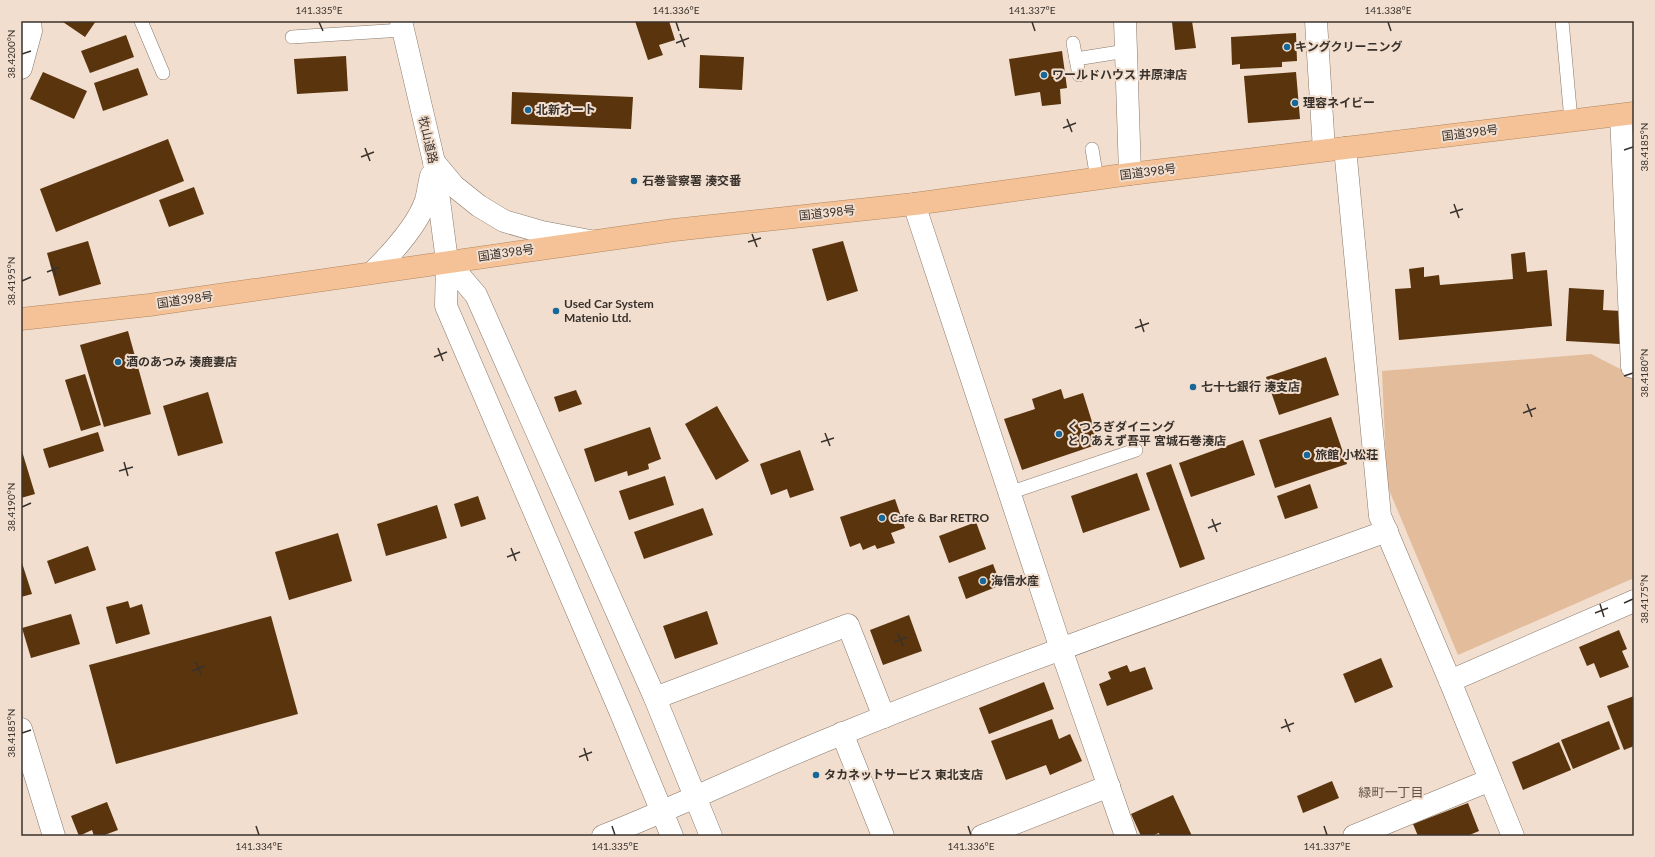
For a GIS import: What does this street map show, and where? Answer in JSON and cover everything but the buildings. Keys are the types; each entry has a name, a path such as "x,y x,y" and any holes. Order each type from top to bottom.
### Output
{"highway":[{"name":"国道398号","path":"21,319 149,305 447,261 674,230 914,204 1130,174 1627,114"}],"street":[{"path":"1125,21 1130,174"},
{"path":"1316,21 1335,149 1380,516 1450,681 1513,836"},
{"path":"21,68 33,24"},
{"name":"牧山道路","path":"402,25 434,162 447,261 446,306 672,836"},
{"path":"1627,114 1632,367 1634,368"},
{"path":"434,162 454,186 479,206 504,221 542,232 591,241"},
{"path":"373,272 393,252 412,226 426,202 434,162"},
{"path":"914,204 1061,649 1126,836"},
{"path":"447,261 476,295 655,698 711,836"},
{"path":"603,836 662,813 842,733 1061,649 1387,531"},
{"path":"1450,681 1634,601"},
{"path":"655,698 848,625 884,717"},
{"path":"21,729 26,768 54,836"},
{"path":"842,733 883,836"},
{"path":"1354,836 1490,780"},
{"path":"982,836 1109,786"}],"lane":[{"path":"141,21 162,73"},
{"path":"1562,21 1571,120"},
{"path":"292,37 402,25"},
{"path":"1073,43 1079,75"},
{"path":"1076,59 1126,51"},
{"path":"1092,149 1097,179"},
{"path":"1009,493 1136,450"}],"shaded area":[{"path":"1591,354 1634,376 1634,578 1458,655 1387,485 1382,371"}],"place":[{"name":"キングクリーニング","path":"1287,47"},
{"name":"ワールドハウス 井原津店","path":"1044,75"},
{"name":"理容ネイビー","path":"1295,103"},
{"name":"北新オート","path":"528,110"},
{"name":"石巻警察署 湊交番","path":"634,181"},
{"name":"Used Car System Matenio Ltd.","path":"556,311"},
{"name":"酒のあつみ 湊鹿妻店","path":"118,362"},
{"name":"七十七銀行 湊支店","path":"1193,387"},
{"name":"くつろぎダイニング とりあえず吾平 宮城石巻湊店","path":"1059,434"},
{"name":"旅館 小松荘","path":"1307,455"},
{"name":"Cafe & Bar RETRO","path":"882,518"},
{"name":"海信水産","path":"983,581"},
{"name":"タカネットサービス 東北支店","path":"816,775"}],"district":[{"name":"緑町一丁目","path":"1391,792"}]}
